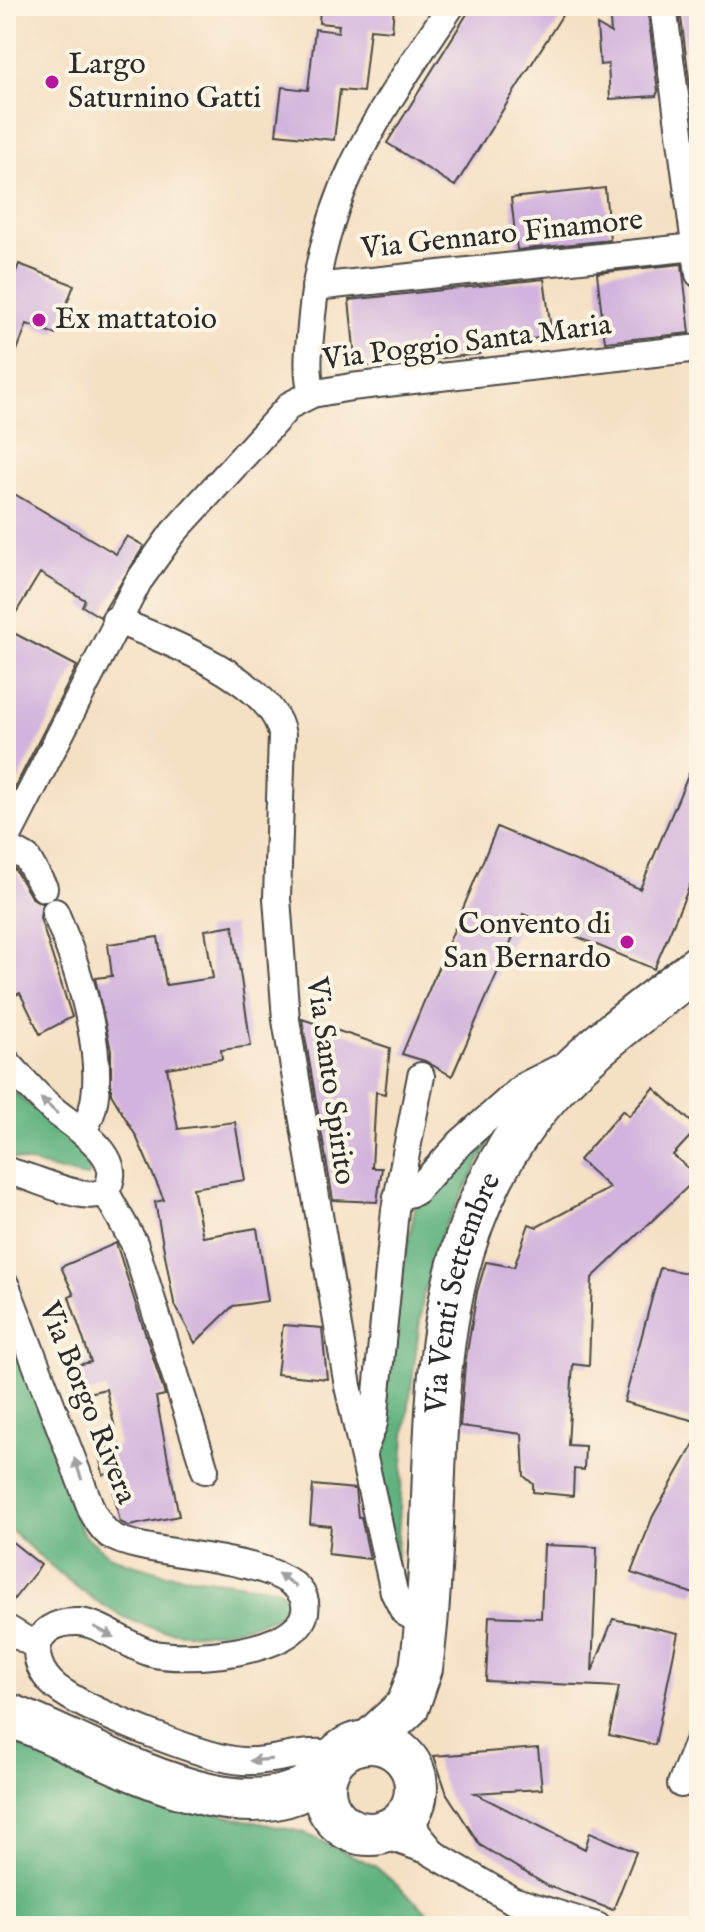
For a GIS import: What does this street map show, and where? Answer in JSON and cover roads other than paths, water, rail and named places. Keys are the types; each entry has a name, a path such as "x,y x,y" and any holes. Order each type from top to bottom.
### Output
{"main road":[{"name":"Via Venti Settembre","path":"408,1761 405,1730 408,1706 421,1668 426,1624 439,1365 460,1254 481,1196 513,1142 559,1083 699,966"},
{"name":"Via Venti Settembre","path":"272,1799 303,1789 408,1706"},
{"name":"Via Venti Settembre","path":"6,1714 193,1791 240,1801 301,1801 333,1815"},
{"path":"392,1747 408,1761 415,1781 394,1822 348,1828 333,1815 325,1797 345,1756 392,1747"}],"street":[{"path":"312,394 308,364 315,287 332,213 349,169 451,6"},
{"path":"663,6 699,274"},
{"name":"Via Gennaro Finamore","path":"315,287 695,247"},
{"name":"Via Poggio Santa Maria","path":"6,843 115,620 173,533 290,405 312,394 699,348"},
{"name":"Via Santo Spirito","path":"115,620 200,657 268,704 279,719 282,775 277,923 286,1020 343,1363 397,1603 414,1620 426,1624"},
{"path":"6,843 27,858 44,888"},
{"path":"55,912 82,990 95,1069 94,1104 83,1130"},
{"path":"6,1061 47,1105 83,1130 100,1148 108,1165 110,1182 105,1191 88,1197 37,1178 6,1171"},
{"path":"397,1197 415,1192 461,1142 524,1086 555,1069 577,1066"},
{"path":"364,1449 374,1423 397,1197 421,1076"},
{"path":"105,1191 134,1243 205,1470"},
{"name":"Via Borgo Rivera","path":"6,1286 92,1511 103,1529 134,1545 275,1572 299,1589 305,1606 297,1627 281,1638 206,1656 155,1654 82,1622 55,1628 36,1646"},
{"path":"6,1628 36,1646 37,1665 58,1689 194,1749 239,1761 266,1761 314,1751 345,1756"},
{"path":"681,1784 699,1739"},
{"path":"394,1822 402,1839 434,1854 512,1900 597,1926"},
{"path":"394,1822 417,1833 434,1854"}],"place":[{"name":"Largo Saturnino Gatti","path":"52,82"},
{"name":"Ex mattatoio","path":"39,320"},
{"name":"Convento di San Bernardo","path":"627,942"}]}
